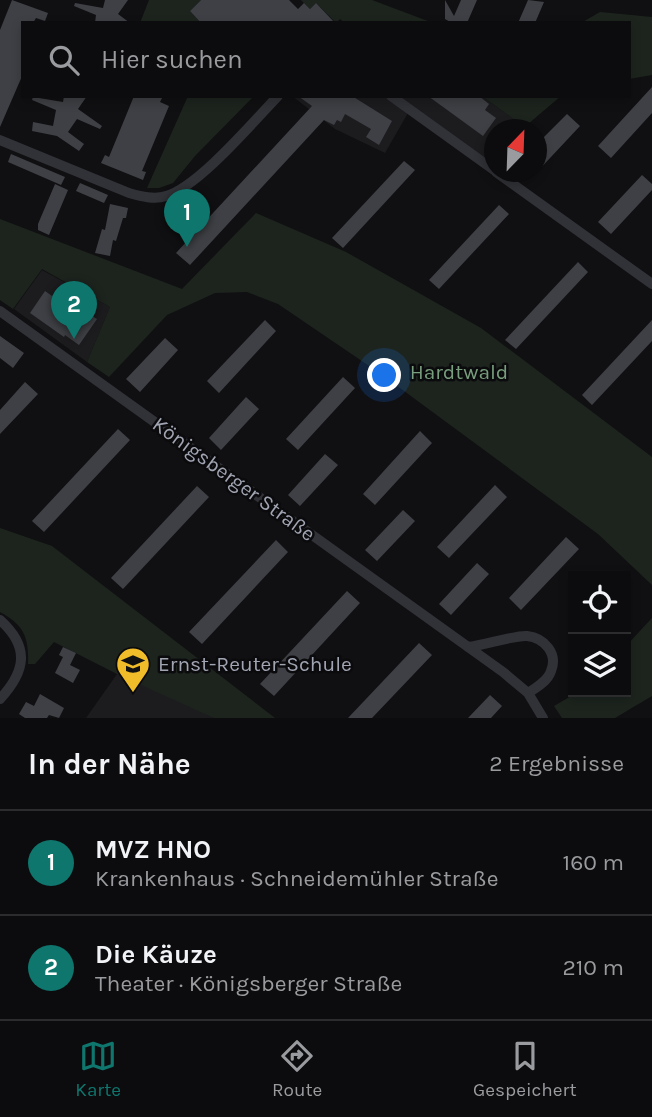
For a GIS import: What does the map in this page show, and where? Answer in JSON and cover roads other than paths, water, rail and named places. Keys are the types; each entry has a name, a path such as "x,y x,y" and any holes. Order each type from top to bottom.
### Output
{"street":[{"path":"0,140 129,193 164,197 192,183 276,98"},
{"path":"394,98 484,163"},
{"path":"510,182 652,284"},
{"name":"Königsberger Straße","path":"0,311 468,646 527,694 543,718"},
{"path":"0,620 17,639 21,651 16,680 0,699"},
{"path":"468,646 486,645 524,636 536,638 546,644 553,657 551,673 527,694"}],"place":[{"name":"MVZ HNO","path":"187,247"},
{"name":"Die Käuze","path":"74,339"},
{"name":"Ernst-Reuter-Schule","path":"133,694"}],"park label":[{"name":"Hardtwald","path":"459,372"}]}
